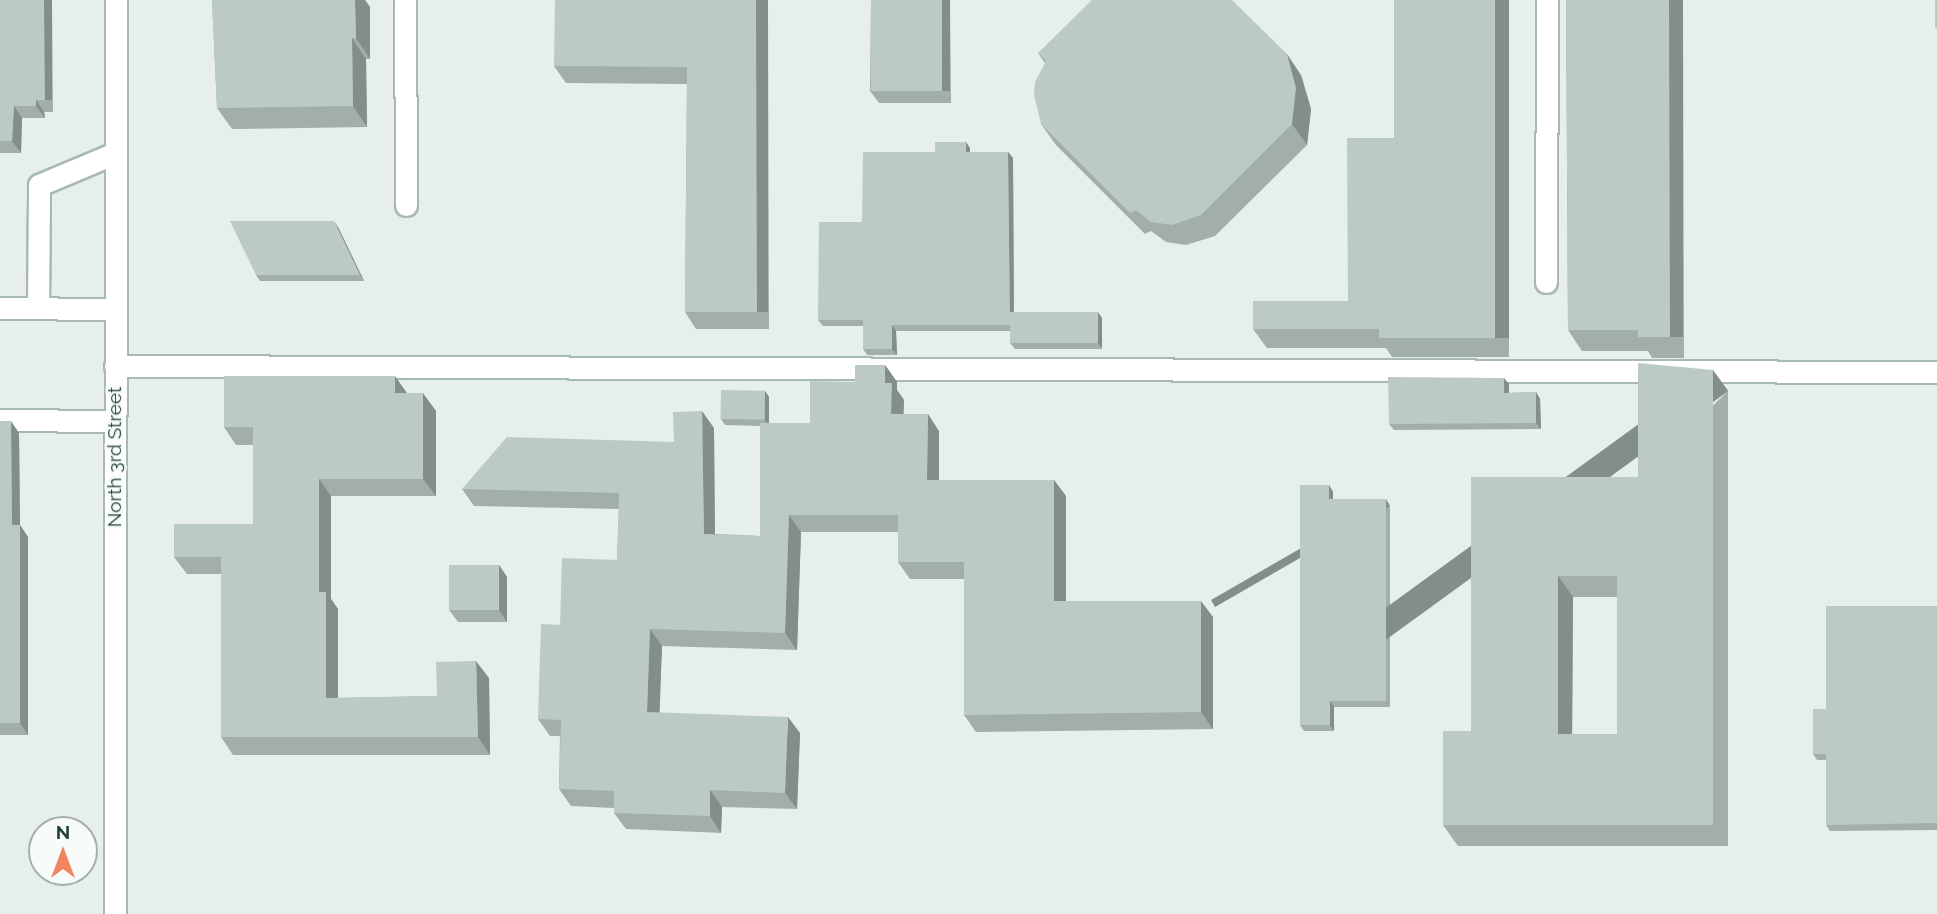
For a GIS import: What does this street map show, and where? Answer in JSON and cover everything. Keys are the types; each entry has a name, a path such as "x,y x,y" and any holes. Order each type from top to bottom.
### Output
{"street":[{"name":"North 3rd Street","path":"115,914 116,0"},
{"path":"405,0 406,205"},
{"path":"1546,282 1547,0"},
{"path":"38,308 39,185 115,153"},
{"path":"0,308 115,309"},
{"path":"115,366 1937,372"},
{"path":"0,420 115,421"}],"building":[{"path":"0,0 44,0 45,100 36,100 36,106 14,106 12,141 0,141"},
{"path":"212,0 355,0 356,38 352,38 353,106 217,108"},
{"path":"555,0 756,0 757,312 685,312 687,67 554,66"},
{"path":"871,0 942,0 942,91 871,91"},
{"path":"1092,0 1232,0 1287,54 1296,88 1292,124 1201,215 1172,225 1151,222 1136,210 1130,213 1041,124 1034,95 1035,82 1046,61 1038,53"},
{"path":"1394,0 1495,0 1495,338 1379,338 1379,329 1253,329 1253,301 1348,301 1347,138 1394,138"},
{"path":"1566,0 1669,0 1670,337 1638,337 1638,330 1568,330"},
{"path":"1937,0 1937,28 1935,28"},
{"path":"935,142 966,142 966,152 1008,152 1010,325 892,325 892,349 863,349 863,320 818,320 819,222 862,222 863,152 935,152"},
{"path":"230,221 334,221 360,275 256,275"},
{"path":"1010,312 1098,312 1098,343 1010,343"},
{"path":"1638,363 1713,370 1713,825 1443,825 1443,731 1471,731 1471,477 1638,477","holes":["1558,576 1617,576 1617,734 1558,734"]},
{"path":"855,365 885,365 885,383 892,383 891,414 928,414 927,480 1054,480 1054,601 1201,601 1201,712 964,715 964,562 898,562 898,515 789,515 785,633 650,629 647,712 788,717 785,793 710,790 710,816 614,813 614,791 559,789 561,720 538,719 541,624 560,625 562,558 617,560 619,493 462,489 507,437 674,442 673,412 702,411 704,534 760,536 760,423 810,423 810,381 855,382"},
{"path":"224,376 395,376 395,393 423,393 423,479 319,479 319,592 326,592 326,698 437,696 436,662 476,661 478,737 221,737 221,557 174,557 174,524 253,524 253,427 224,427"},
{"path":"1388,377 1504,378 1504,393 1536,392 1536,423 1389,424"},
{"path":"721,390 765,391 764,420 720,419"},
{"path":"0,421 11,421 12,525 20,525 20,723 0,723"},
{"path":"1300,485 1329,485 1329,499 1386,499 1386,701 1330,701 1330,725 1300,725"},
{"path":"449,565 499,565 499,610 449,610"},
{"path":"1826,606 1937,606 1937,823 1826,825 1826,754 1813,754 1813,709 1826,709"}]}
